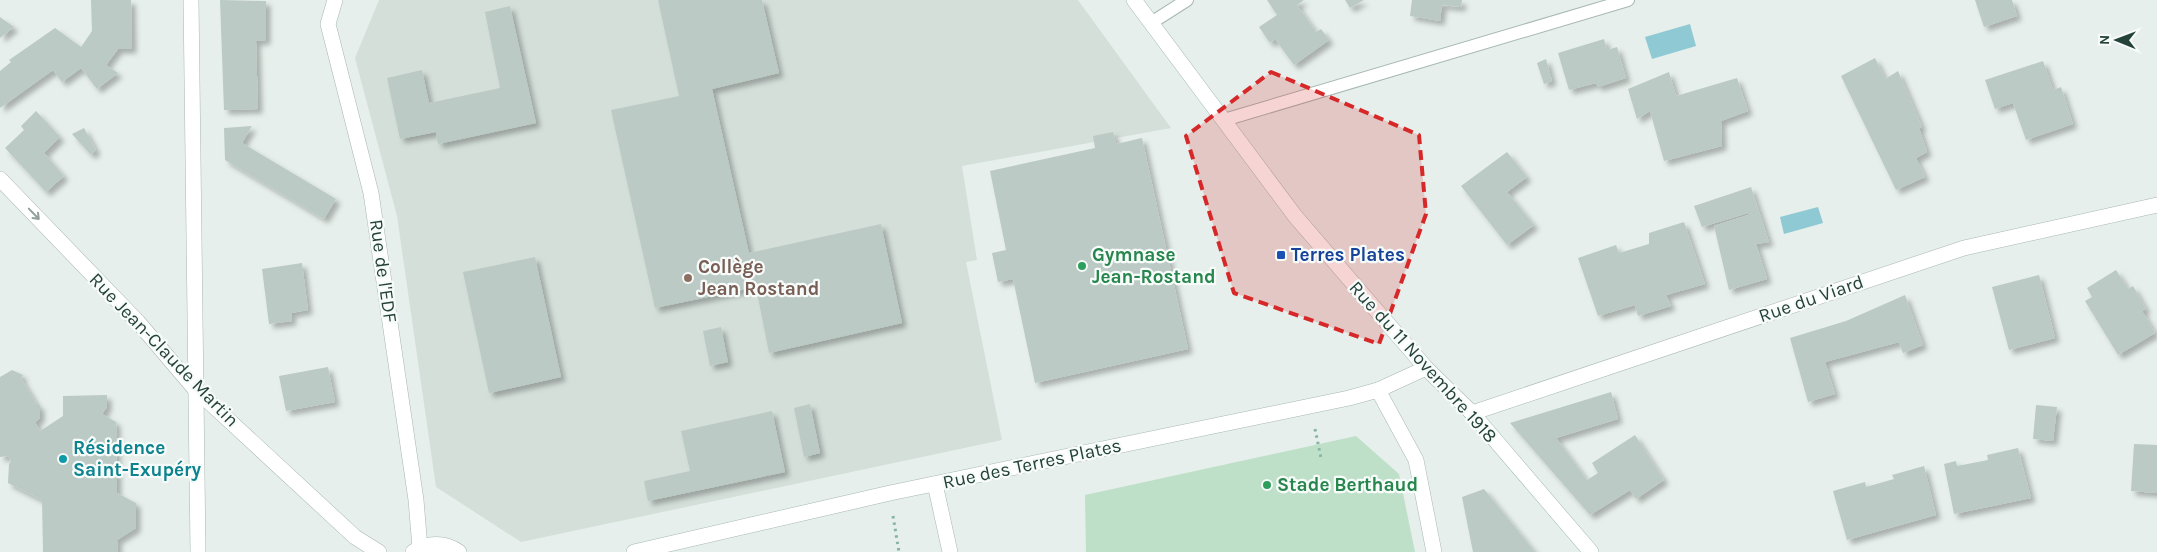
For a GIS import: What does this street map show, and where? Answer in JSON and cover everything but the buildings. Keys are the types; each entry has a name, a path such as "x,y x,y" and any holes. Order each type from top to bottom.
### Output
{"street":[{"path":"191,0 194,388 198,552"},
{"name":"Rue de l'EDF","path":"335,0 328,24 371,192 416,500 416,550"},
{"name":"Rue du 11 Novembre 1918","path":"1134,0 1295,216 1426,368 1472,414 1591,552"},
{"name":"Rue Jean-Claude Martin","path":"0,179 138,322 194,388 355,537 379,552"},
{"name":"Rue du Viard","path":"1472,414 1964,248 2157,206"},
{"name":"Rue des Terres Plates","path":"634,552 890,493 1311,407 1378,390 1426,368"},
{"path":"1378,390 1416,460 1434,552"},
{"path":"935,484 950,552"},
{"path":"416,550 432,544 445,545 459,552"}],"lane":[{"path":"1151,23 1187,0"},
{"path":"1224,120 1628,0"}],"path":[{"path":"1311,407 1321,458"},
{"path":"890,493 899,552"}],"highlighted area":[{"path":"1271,72 1419,135 1426,214 1379,344 1234,293 1186,136"}],"shaded area":[{"name":"Collège Jean Rostand","path":"379,0 1078,0 1171,128 962,166 977,260 966,262 1002,440 521,542 436,487 397,216 355,58"}],"green space":[{"name":"Stade Berthaud","path":"1356,436 1399,474 1415,552 1086,552 1085,495"}],"water":[{"path":"1690,24 1696,46 1652,59 1645,37"},
{"path":"1818,207 1823,223 1784,234 1780,217"}],"place":[{"name":"Terres Plates","path":"1281,255"},
{"name":"Gymnase Jean-Rostand","path":"1082,266"},
{"name":"Collège Jean Rostand","path":"688,278"},
{"name":"Résidence Saint-Exupéry","path":"63,459"},
{"name":"Stade Berthaud","path":"1267,485"}]}
